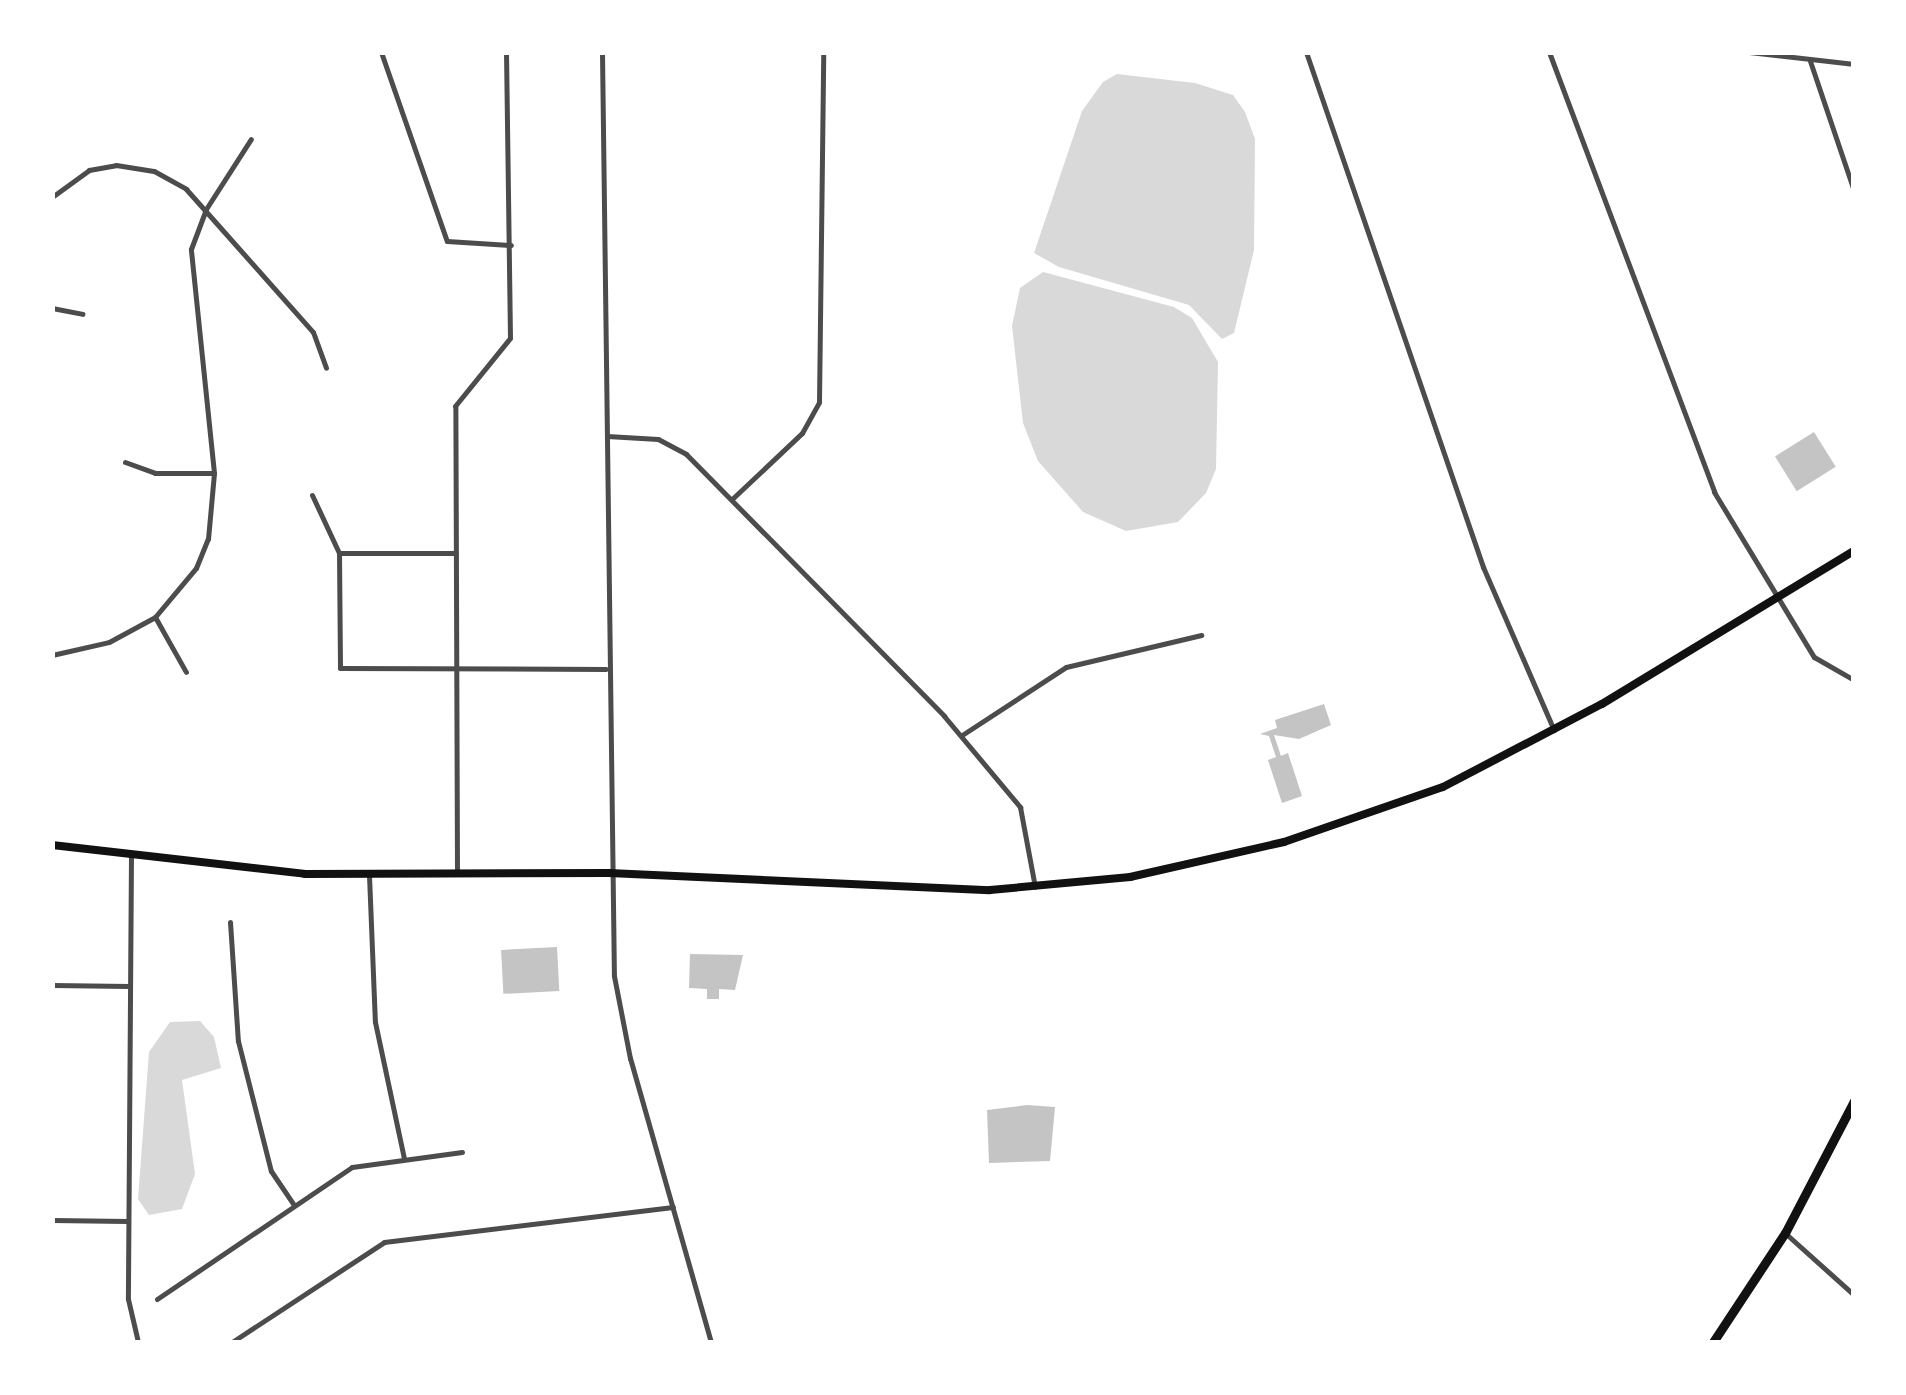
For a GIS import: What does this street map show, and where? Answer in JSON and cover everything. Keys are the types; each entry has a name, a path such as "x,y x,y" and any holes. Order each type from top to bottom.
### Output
{"main road":[{"path":"52,845 369,874 609,873 845,888 1035,886 1188,866 1318,832 1442,786 1554,731 1777,601 1854,551"},
{"path":"1713,1342 1785,1233 1854,1101"}],"street":[{"path":"381,52 448,241 510,245"},
{"path":"458,873 455,406 510,338 506,52"},
{"path":"602,52 609,873 620,1018 711,1342"},
{"path":"732,500 802,434 819,402 822,52"},
{"path":"1306,52 1484,567 1554,731"},
{"path":"1549,52 1702,466 1777,601 1814,657 1854,680"},
{"path":"1749,52 1854,64"},
{"path":"1810,61 1854,191"},
{"path":"52,655 109,642 155,617 196,568 208,539 214,473 190,282 191,249 206,209 251,139"},
{"path":"52,196 88,170 132,166 169,179 206,209 313,332 326,368"},
{"path":"52,308 82,314"},
{"path":"606,436 646,436 672,444 962,734 1020,807 1035,886"},
{"path":"125,462 155,473 214,473"},
{"path":"312,495 339,553 340,668 606,670"},
{"path":"339,553 453,553"},
{"path":"155,617 186,672"},
{"path":"962,734 1066,667 1201,635"},
{"path":"131,855 128,1299 138,1342"},
{"path":"369,874 375,1022 404,1158"},
{"path":"230,922 238,1041 271,1170 293,1204"},
{"path":"52,985 130,986"},
{"path":"156,1299 352,1168 462,1152"},
{"path":"232,1342 384,1242 673,1207"},
{"path":"52,1220 127,1222"},
{"path":"1785,1233 1854,1295"}],"shaded area":[{"path":"1117,74 1195,83 1233,95 1245,112 1255,139 1254,250 1234,333 1222,339 1189,305 1059,267 1034,253 1082,111 1103,82"},
{"path":"1043,272 1174,307 1192,318 1218,362 1216,469 1206,493 1178,522 1126,531 1083,512 1038,461 1023,423 1012,326 1020,288"},
{"path":"200,1021 214,1037 221,1068 182,1080 195,1174 182,1209 149,1215 138,1199 149,1052 170,1022"}],"building":[{"path":"1814,432 1836,467 1797,491 1775,456"},
{"path":"1324,704 1331,725 1299,739 1274,735 1281,756 1288,753 1302,796 1282,803 1268,760 1276,757 1269,736 1260,734 1277,728 1275,720"},
{"path":"557,947 559,991 503,994 501,950"},
{"path":"690,954 743,955 735,990 719,989 719,999 707,999 707,989 689,988"},
{"path":"1027,1105 1055,1107 1050,1161 989,1163 987,1110"}]}
